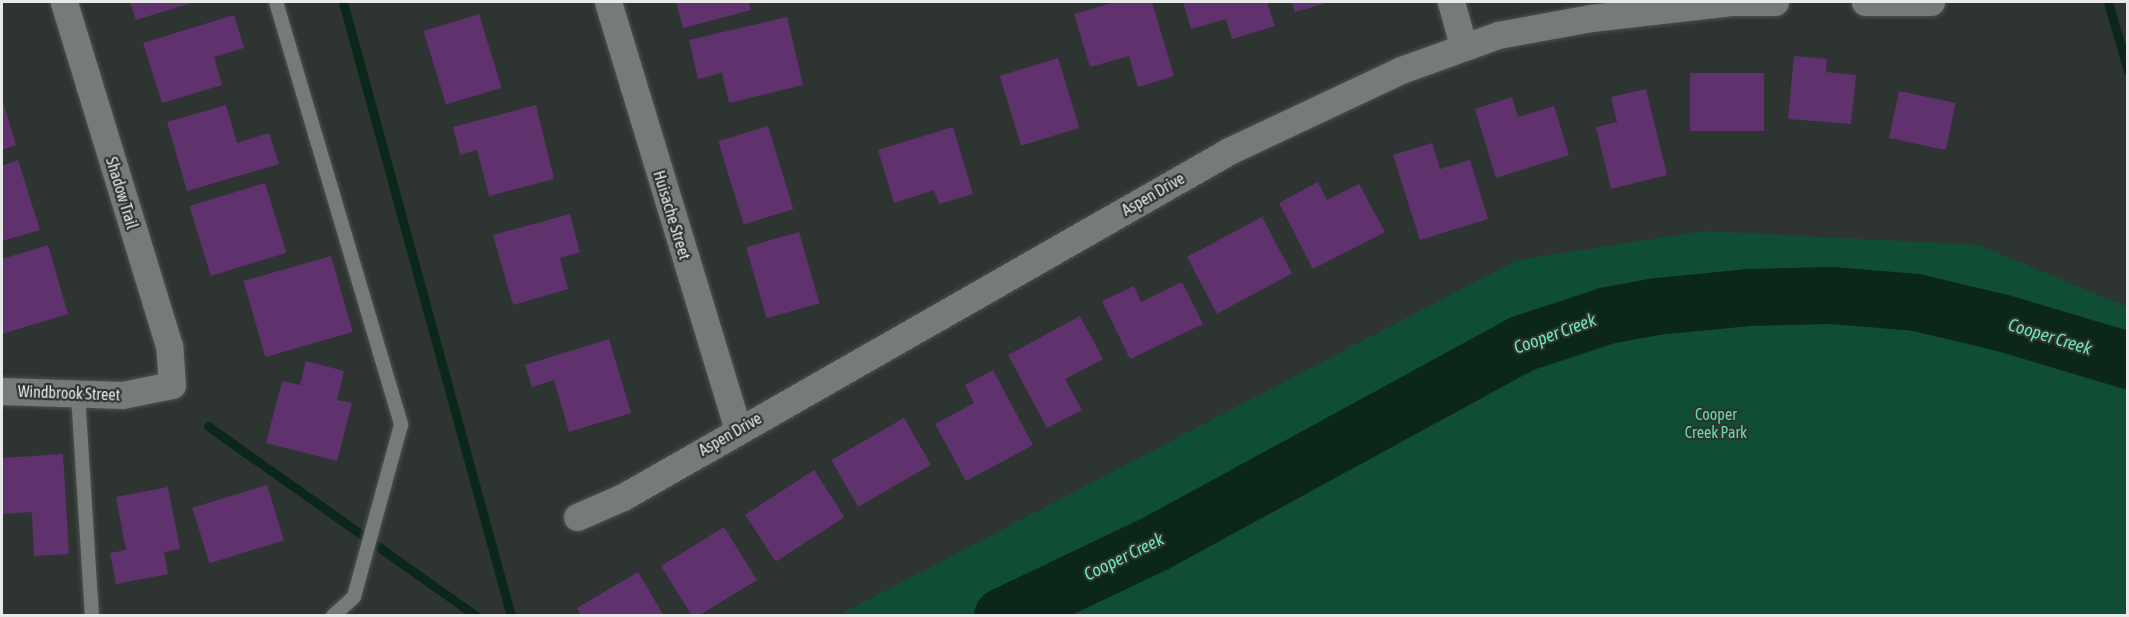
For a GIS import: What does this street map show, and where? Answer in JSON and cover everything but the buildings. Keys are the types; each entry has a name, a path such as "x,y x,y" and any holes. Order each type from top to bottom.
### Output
{"street":[{"name":"Shadow Trail","path":"63,2 169,346 172,385"},
{"name":"Huisache Street","path":"608,2 738,429"},
{"path":"1451,2 1463,45"},
{"name":"Aspen Drive","path":"577,517 623,497 738,429 1228,151 1401,70 1463,45 1498,35 1591,18 1731,2 1775,2"},
{"path":"1865,2 1931,2"},
{"name":"Windbrook Street","path":"2,391 122,395 172,385"}],"lane":[{"path":"276,2 401,425 354,597 333,615"},
{"path":"78,394 92,615"}],"green space":[{"name":"Cooper Creek Park","path":"1704,231 1979,245 2127,307 2127,615 839,615 1517,260"}],"waterway":[{"path":"343,2 511,616"},
{"path":"2108,2 2128,71"},
{"name":"Cooper Creek","path":"1002,616 1157,542 1522,343 1607,315 1656,306 1748,297 1831,295 1916,302 2004,323 2128,360"},
{"path":"208,426 476,616"}]}
